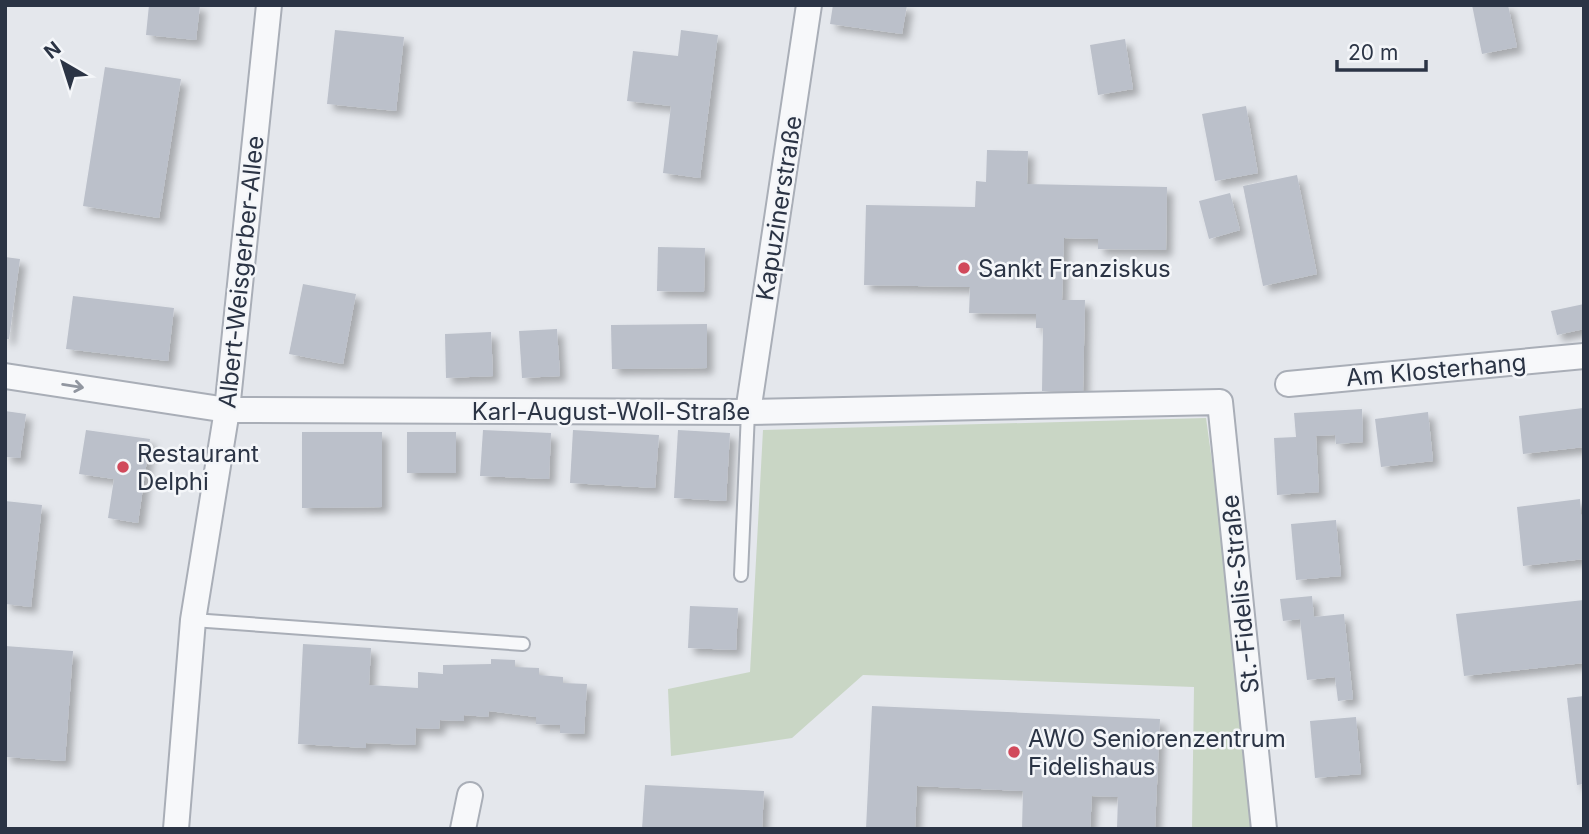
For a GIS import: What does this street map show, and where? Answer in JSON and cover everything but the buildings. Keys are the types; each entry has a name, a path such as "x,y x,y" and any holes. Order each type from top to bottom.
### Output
{"street":[{"name":"Albert-Weisgerber-Allee","path":"176,829 193,620 227,410 269,5"},
{"name":"Kapuzinerstraße","path":"748,412 809,5"},
{"name":"Am Klosterhang","path":"1288,384 1584,356"},
{"name":"Karl-August-Woll-Straße","path":"5,376 227,410 748,412 1220,402"},
{"name":"St.-Fidelis-Straße","path":"1220,402 1264,829"},
{"path":"463,829 470,795"}],"lane":[{"path":"741,575 748,412"},
{"path":"193,620 523,643"}],"green space":[{"path":"1206,418 1263,829 1192,829 1194,687 863,675 792,738 671,756 668,689 750,672 763,430"}],"place":[{"name":"Sankt Franziskus","path":"964,268"},
{"name":"Restaurant Delphi","path":"123,467"},
{"name":"AWO Seniorenzentrum Fidelishaus","path":"1014,752"}]}
